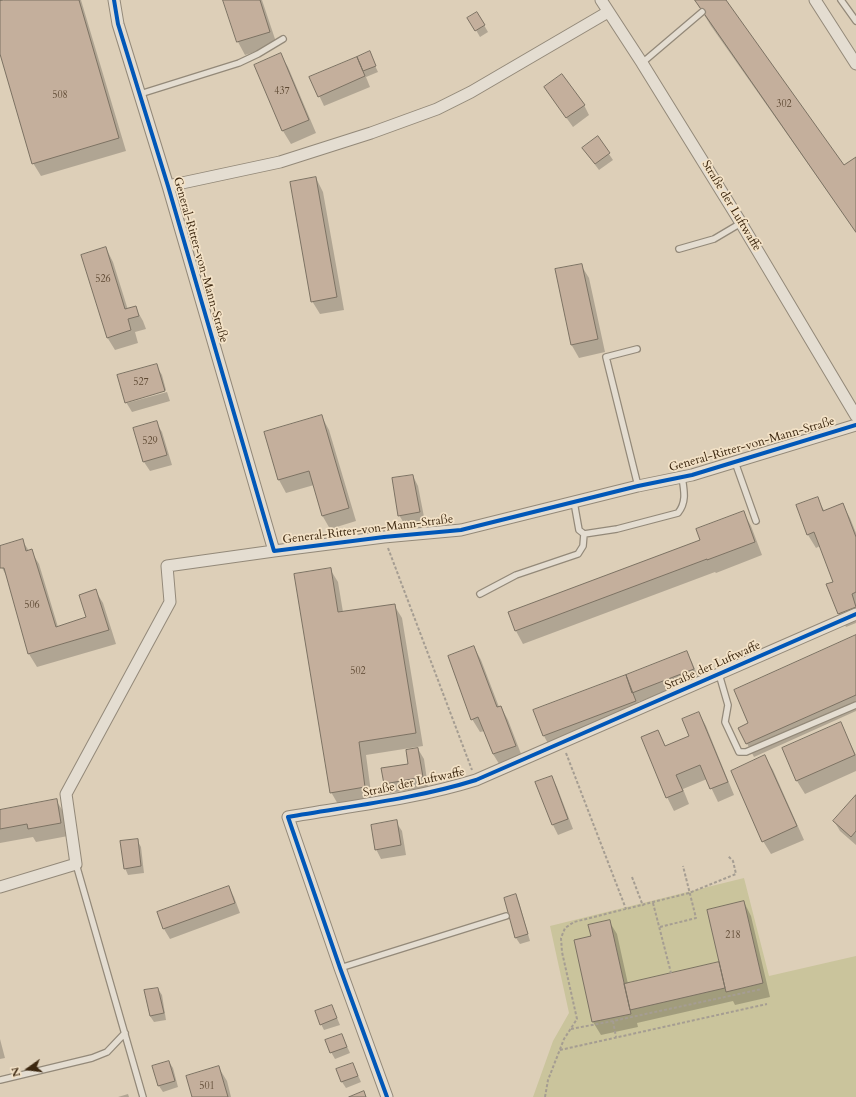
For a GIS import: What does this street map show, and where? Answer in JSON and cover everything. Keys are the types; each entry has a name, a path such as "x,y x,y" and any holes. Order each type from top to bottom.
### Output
{"street":[{"name":"General-Ritter-von-Mann-Straße","path":"114,0 118,24 168,186 274,551 384,537 461,530 638,486 682,477 856,425"},
{"name":"Straße der Luftwaffe","path":"601,0 742,223 856,416"},
{"path":"815,0 856,64"},
{"path":"168,186 280,162 371,133 437,109 471,92 608,12"},
{"path":"0,887 76,864 66,794 170,602 168,566 274,551"},
{"name":"Straße der Luftwaffe","path":"387,1097 340,968 288,817 413,796 452,788 476,780 856,614"}],"lane":[{"path":"841,0 856,22"},
{"path":"642,63 702,12"},
{"path":"140,94 239,63 283,39"},
{"path":"679,249 714,239 742,223"},
{"path":"637,349 606,357 638,486"},
{"path":"735,462 756,521"},
{"path":"574,502 579,530 584,534 617,529 678,513 683,507 684,495 682,477"},
{"path":"480,594 516,575 578,554 583,546 584,534"},
{"path":"719,674 728,705 725,722 740,752 746,752 856,705"},
{"path":"76,864 143,1097"},
{"path":"340,968 506,916"},
{"path":"0,1080 92,1058 107,1052 124,1033"}],"path":[{"path":"384,537 476,780"},
{"path":"562,743 626,909"},
{"path":"545,1097 548,1080 564,1039 578,1019 562,952 561,938 566,928 574,922 689,893 736,874 733,861 728,856"},
{"path":"660,927 696,918 683,866"},
{"path":"632,877 642,906"},
{"path":"653,903 671,973"},
{"path":"571,1029 762,989"},
{"path":"560,1050 767,1004"},
{"path":"613,1021 616,1037"}],"shaded area":[{"path":"744,878 769,976 856,956 856,1097 533,1097 553,1041 569,1013 550,926"}],"building":[{"path":"79,0 119,138 32,164 0,54 0,1"},
{"path":"223,0 260,0 270,32 237,42"},
{"path":"695,0 726,0 844,165 856,157 856,232"},
{"path":"477,12 485,25 475,31 467,18"},
{"path":"370,51 376,66 363,71 357,57"},
{"path":"281,53 309,120 282,131 254,65"},
{"path":"357,57 365,76 318,97 309,77"},
{"path":"562,74 585,105 566,118 544,87"},
{"path":"598,136 610,153 595,164 582,148"},
{"path":"316,177 337,297 311,302 290,182"},
{"path":"106,247 125,309 136,306 139,316 128,319 131,330 107,338 81,255"},
{"path":"582,264 598,339 571,345 555,269"},
{"path":"157,364 165,391 125,403 117,375"},
{"path":"322,415 349,508 322,516 309,471 278,480 264,432"},
{"path":"157,421 167,455 143,462 133,428"},
{"path":"413,475 420,512 398,516 392,478"},
{"path":"818,497 823,511 843,503 856,537 856,592 852,594 856,607 838,614 826,584 833,582 814,532 807,535 796,505"},
{"path":"744,511 755,542 515,631 508,612 700,540 696,529"},
{"path":"23,539 26,551 32,549 56,627 86,617 79,595 96,589 109,630 28,654 4,568 0,568 0,546"},
{"path":"331,568 338,612 395,604 416,733 359,742 365,787 330,793 294,574"},
{"path":"856,635 856,695 746,744 738,728 748,723 734,690"},
{"path":"474,646 497,707 501,706 516,746 493,754 478,717 471,720 448,656"},
{"path":"687,651 694,669 632,693 626,675"},
{"path":"626,675 636,701 543,736 533,710"},
{"path":"699,712 728,782 710,789 700,765 676,775 683,791 666,798 641,737 658,730 665,746 689,736 682,719"},
{"path":"841,722 855,755 796,781 782,748"},
{"path":"418,748 423,777 384,784 381,768 408,764 406,750"},
{"path":"765,755 797,826 762,842 731,771"},
{"path":"552,776 568,819 552,825 535,782"},
{"path":"856,795 856,831 851,837 833,821"},
{"path":"57,799 61,823 28,829 27,824 0,829 0,810"},
{"path":"397,820 401,845 375,850 371,825"},
{"path":"138,839 141,866 124,869 120,841"},
{"path":"229,886 235,903 163,929 157,912"},
{"path":"516,894 528,934 515,938 504,898"},
{"path":"744,901 763,983 726,992 707,910"},
{"path":"610,920 631,1014 592,1022 574,940 591,936 588,925"},
{"path":"719,962 725,988 630,1010 624,984"},
{"path":"158,988 164,1013 150,1016 144,990"},
{"path":"332,1005 337,1018 320,1025 315,1011"},
{"path":"342,1034 347,1047 330,1053 325,1040"},
{"path":"169,1061 175,1081 158,1086 152,1066"},
{"path":"353,1063 358,1076 341,1082 336,1069"},
{"path":"219,1066 228,1097 192,1097 186,1076"},
{"path":"364,1091 366,1097 349,1097"}],"cycle path":[{"path":"114,0 118,24 168,186 274,551 384,537 461,530 638,486 692,475 856,425"},
{"path":"387,1097 340,968 288,817 406,797 453,787 476,780 856,614"}]}
